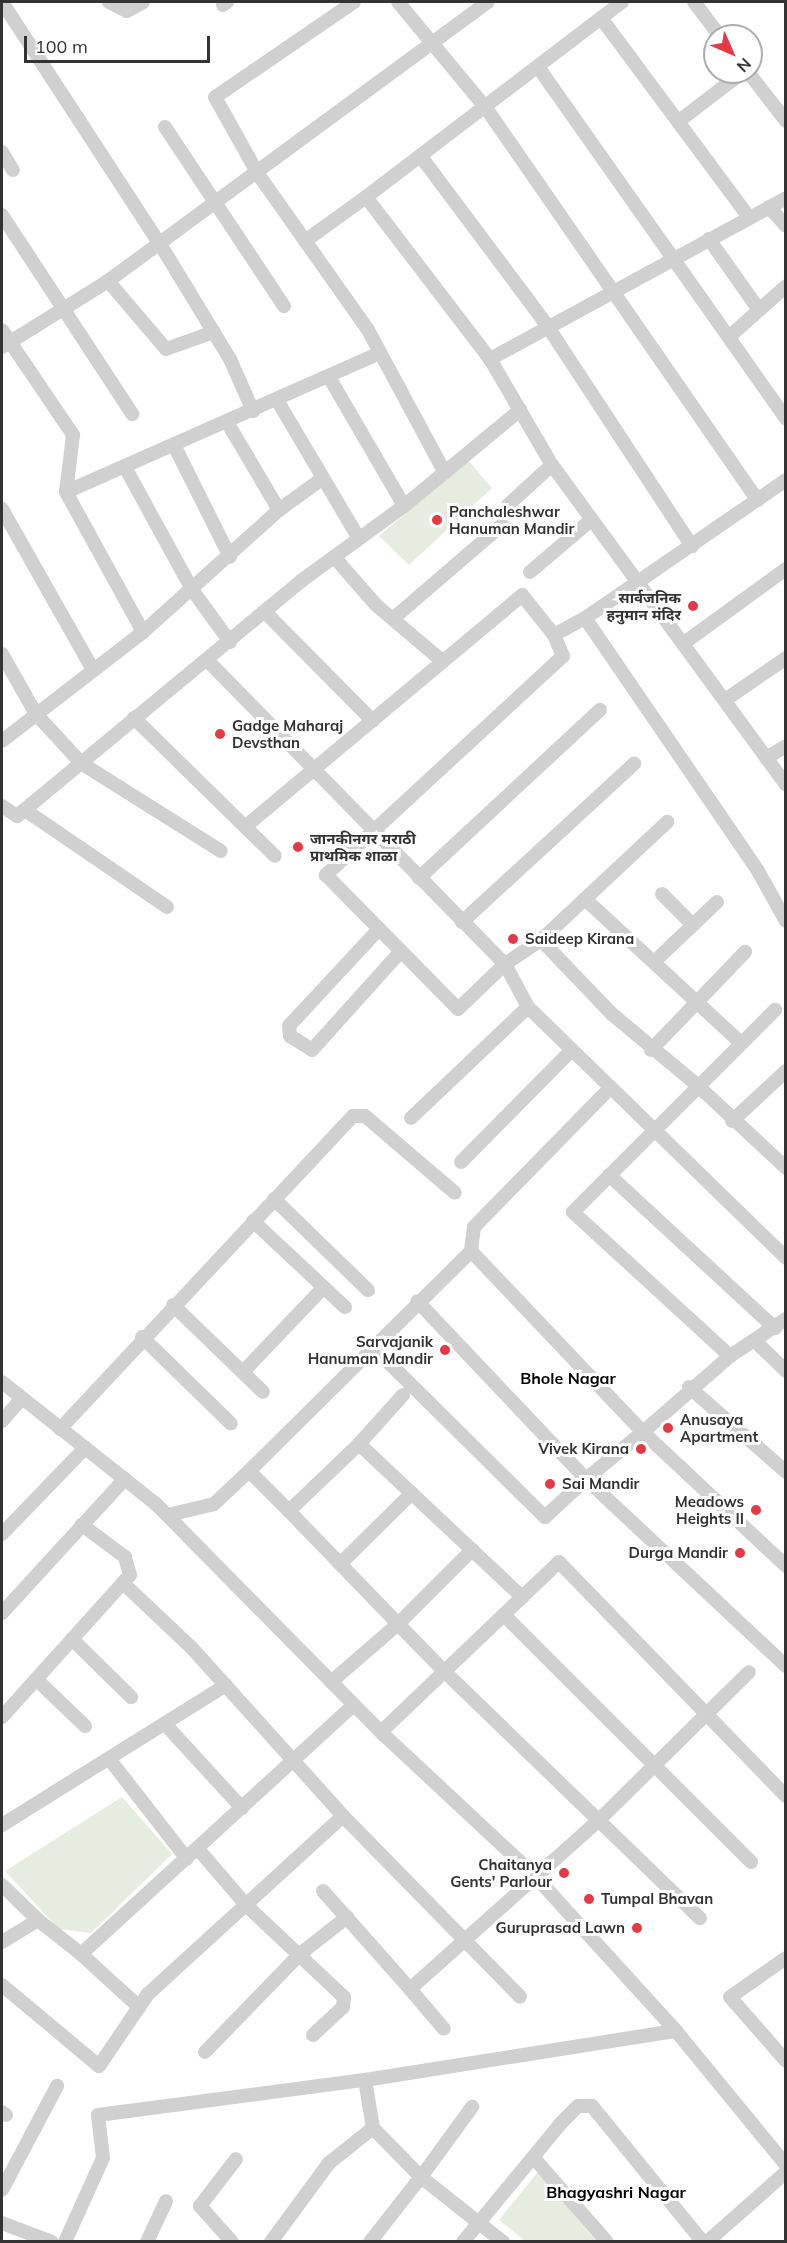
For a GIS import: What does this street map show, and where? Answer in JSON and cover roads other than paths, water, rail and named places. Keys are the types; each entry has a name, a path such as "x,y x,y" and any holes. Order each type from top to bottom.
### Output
{"street":[{"path":"2,2 160,244 214,332 253,411"},
{"path":"109,2 127,11 143,2"},
{"path":"354,2 215,97 258,174 380,353 445,472"},
{"path":"398,2 486,108 613,288 757,500"},
{"path":"143,632 66,492 73,435 4,340 108,281 258,174 488,2"},
{"path":"305,241 422,158 622,2"},
{"path":"694,2 711,24"},
{"path":"601,18 749,217"},
{"path":"538,67 786,418"},
{"path":"679,121 730,84"},
{"path":"756,84 786,121"},
{"path":"165,127 218,203 284,306"},
{"path":"2,152 13,170"},
{"path":"422,158 546,324 692,546"},
{"path":"366,197 490,360 552,465 637,585 684,643 786,785"},
{"path":"490,360 546,324 786,198"},
{"path":"769,207 786,226"},
{"path":"2,215 132,414"},
{"path":"709,239 759,310"},
{"path":"108,281 166,350 214,332"},
{"path":"729,337 786,286"},
{"path":"66,492 380,353"},
{"path":"328,376 404,506"},
{"path":"775,403 786,392"},
{"path":"277,400 358,537"},
{"path":"2,806 17,816 26,810 265,612 335,558 358,537 404,506 520,410"},
{"path":"227,422 279,510"},
{"path":"174,445 230,556"},
{"path":"508,505 552,465"},
{"path":"125,467 193,591 230,642"},
{"path":"2,741 143,632 193,591 279,510 323,478"},
{"path":"554,635 637,585 786,480"},
{"path":"2,508 93,670"},
{"path":"530,572 591,520"},
{"path":"395,618 502,525"},
{"path":"335,558 441,660"},
{"path":"684,643 786,569"},
{"path":"246,826 315,773 441,660 522,595 554,635 563,656 326,875 458,1009 506,964 541,940 667,822"},
{"path":"265,612 373,721"},
{"path":"585,618 758,871 786,921"},
{"path":"2,654 5,670 36,714 81,763 221,851"},
{"path":"725,700 786,658"},
{"path":"207,661 462,922 506,964 528,1007 786,1258"},
{"path":"419,878 600,710"},
{"path":"135,718 275,856"},
{"path":"766,758 786,746"},
{"path":"462,922 634,764"},
{"path":"26,810 167,907"},
{"path":"662,894 693,925"},
{"path":"585,899 740,1042"},
{"path":"654,962 717,902"},
{"path":"379,929 289,1026 290,1036 312,1050 401,951"},
{"path":"541,940 651,1050 696,1084 732,1121 783,1161"},
{"path":"651,1050 745,952"},
{"path":"411,1118 528,1007"},
{"path":"730,1356 573,1212 696,1084 775,1010"},
{"path":"461,1161 571,1051"},
{"path":"732,1121 786,1071"},
{"path":"168,1515 214,1504 375,1348 417,1301 471,1251 474,1227 610,1088"},
{"path":"60,1429 142,1337 359,1114 455,1193"},
{"path":"375,1348 545,1517 586,1479 643,1432 688,1387 730,1356 756,1342 780,1324 609,1174"},
{"path":"274,1199 368,1290"},
{"path":"253,1221 345,1307"},
{"path":"471,1251 643,1432 786,1566"},
{"path":"243,1372 324,1287"},
{"path":"417,1301 586,1479 786,1666"},
{"path":"173,1305 263,1392"},
{"path":"142,1337 231,1424"},
{"path":"756,1342 786,1371"},
{"path":"2,1382 168,1515 381,1732 535,1876 676,2031 786,2165"},
{"path":"688,1387 786,1472"},
{"path":"289,1511 359,1444 403,1395"},
{"path":"2,1420 22,1398"},
{"path":"359,1444 522,1596"},
{"path":"2,1534 85,1448"},
{"path":"249,1470 446,1673 600,1819 700,1918"},
{"path":"2,1613 125,1479"},
{"path":"340,1564 412,1493"},
{"path":"2,1717 129,1575 125,1557 82,1525"},
{"path":"331,1682 398,1624 472,1550"},
{"path":"381,1732 446,1673 559,1562 786,1796"},
{"path":"123,1583 226,1685 343,1816 466,1937 520,1997"},
{"path":"505,1616 751,1862"},
{"path":"72,1639 131,1697"},
{"path":"410,1989 600,1819 749,1672"},
{"path":"36,1678 85,1726"},
{"path":"2,1825 110,1760 226,1685"},
{"path":"81,1954 188,1859 354,1705"},
{"path":"165,1724 242,1808"},
{"path":"110,1760 188,1859"},
{"path":"2,1985 99,2067 139,2007 343,1816"},
{"path":"198,1849 247,1906 300,1954 346,2002 314,2035"},
{"path":"2,1885 38,1920 81,1954 139,2007"},
{"path":"323,1891 444,2028"},
{"path":"205,2052 300,1954 347,1917"},
{"path":"2,1942 38,1920"},
{"path":"786,1975 781,1961 730,1997 786,2061"},
{"path":"65,2241 103,2158 98,2115 365,2080 676,2031"},
{"path":"365,2080 373,2128 421,2177 503,2241"},
{"path":"2,2190 57,2086"},
{"path":"463,2241 578,2106 592,2106 705,2241 786,2172"},
{"path":"370,2241 421,2177 472,2107"},
{"path":"271,2241 329,2163 373,2128"},
{"path":"534,2158 607,2241"},
{"path":"232,2241 200,2206 236,2159"},
{"path":"147,2241 166,2201"},
{"path":"2,2223 52,2241"}],"place":[{"name":"Panchaleshwar Hanuman Mandir","path":"437,520"},
{"name":"सार्वजनिक हनुमान मंदिर","path":"693,606"},
{"name":"Gadge Maharaj Devsthan","path":"220,734"},
{"name":"जानकीनगर मराठी प्राथमिक शाळा","path":"298,847"},
{"name":"Saideep Kirana","path":"513,939"},
{"name":"Sarvajanik Hanuman Mandir","path":"445,1350"},
{"name":"Anusaya Apartment","path":"668,1428"},
{"name":"Vivek Kirana","path":"641,1449"},
{"name":"Sai Mandir","path":"550,1484"},
{"name":"Meadows Heights II","path":"756,1510"},
{"name":"Durga Mandir","path":"740,1553"},
{"name":"Chaitanya Gents' Parlour","path":"564,1873"},
{"name":"Tumpal Bhavan","path":"589,1899"},
{"name":"Guruprasad Lawn","path":"637,1928"}],"district":[{"name":"Bhole Nagar","path":"568,1378"},
{"name":"Bhagyashri Nagar","path":"616,2192"}]}
